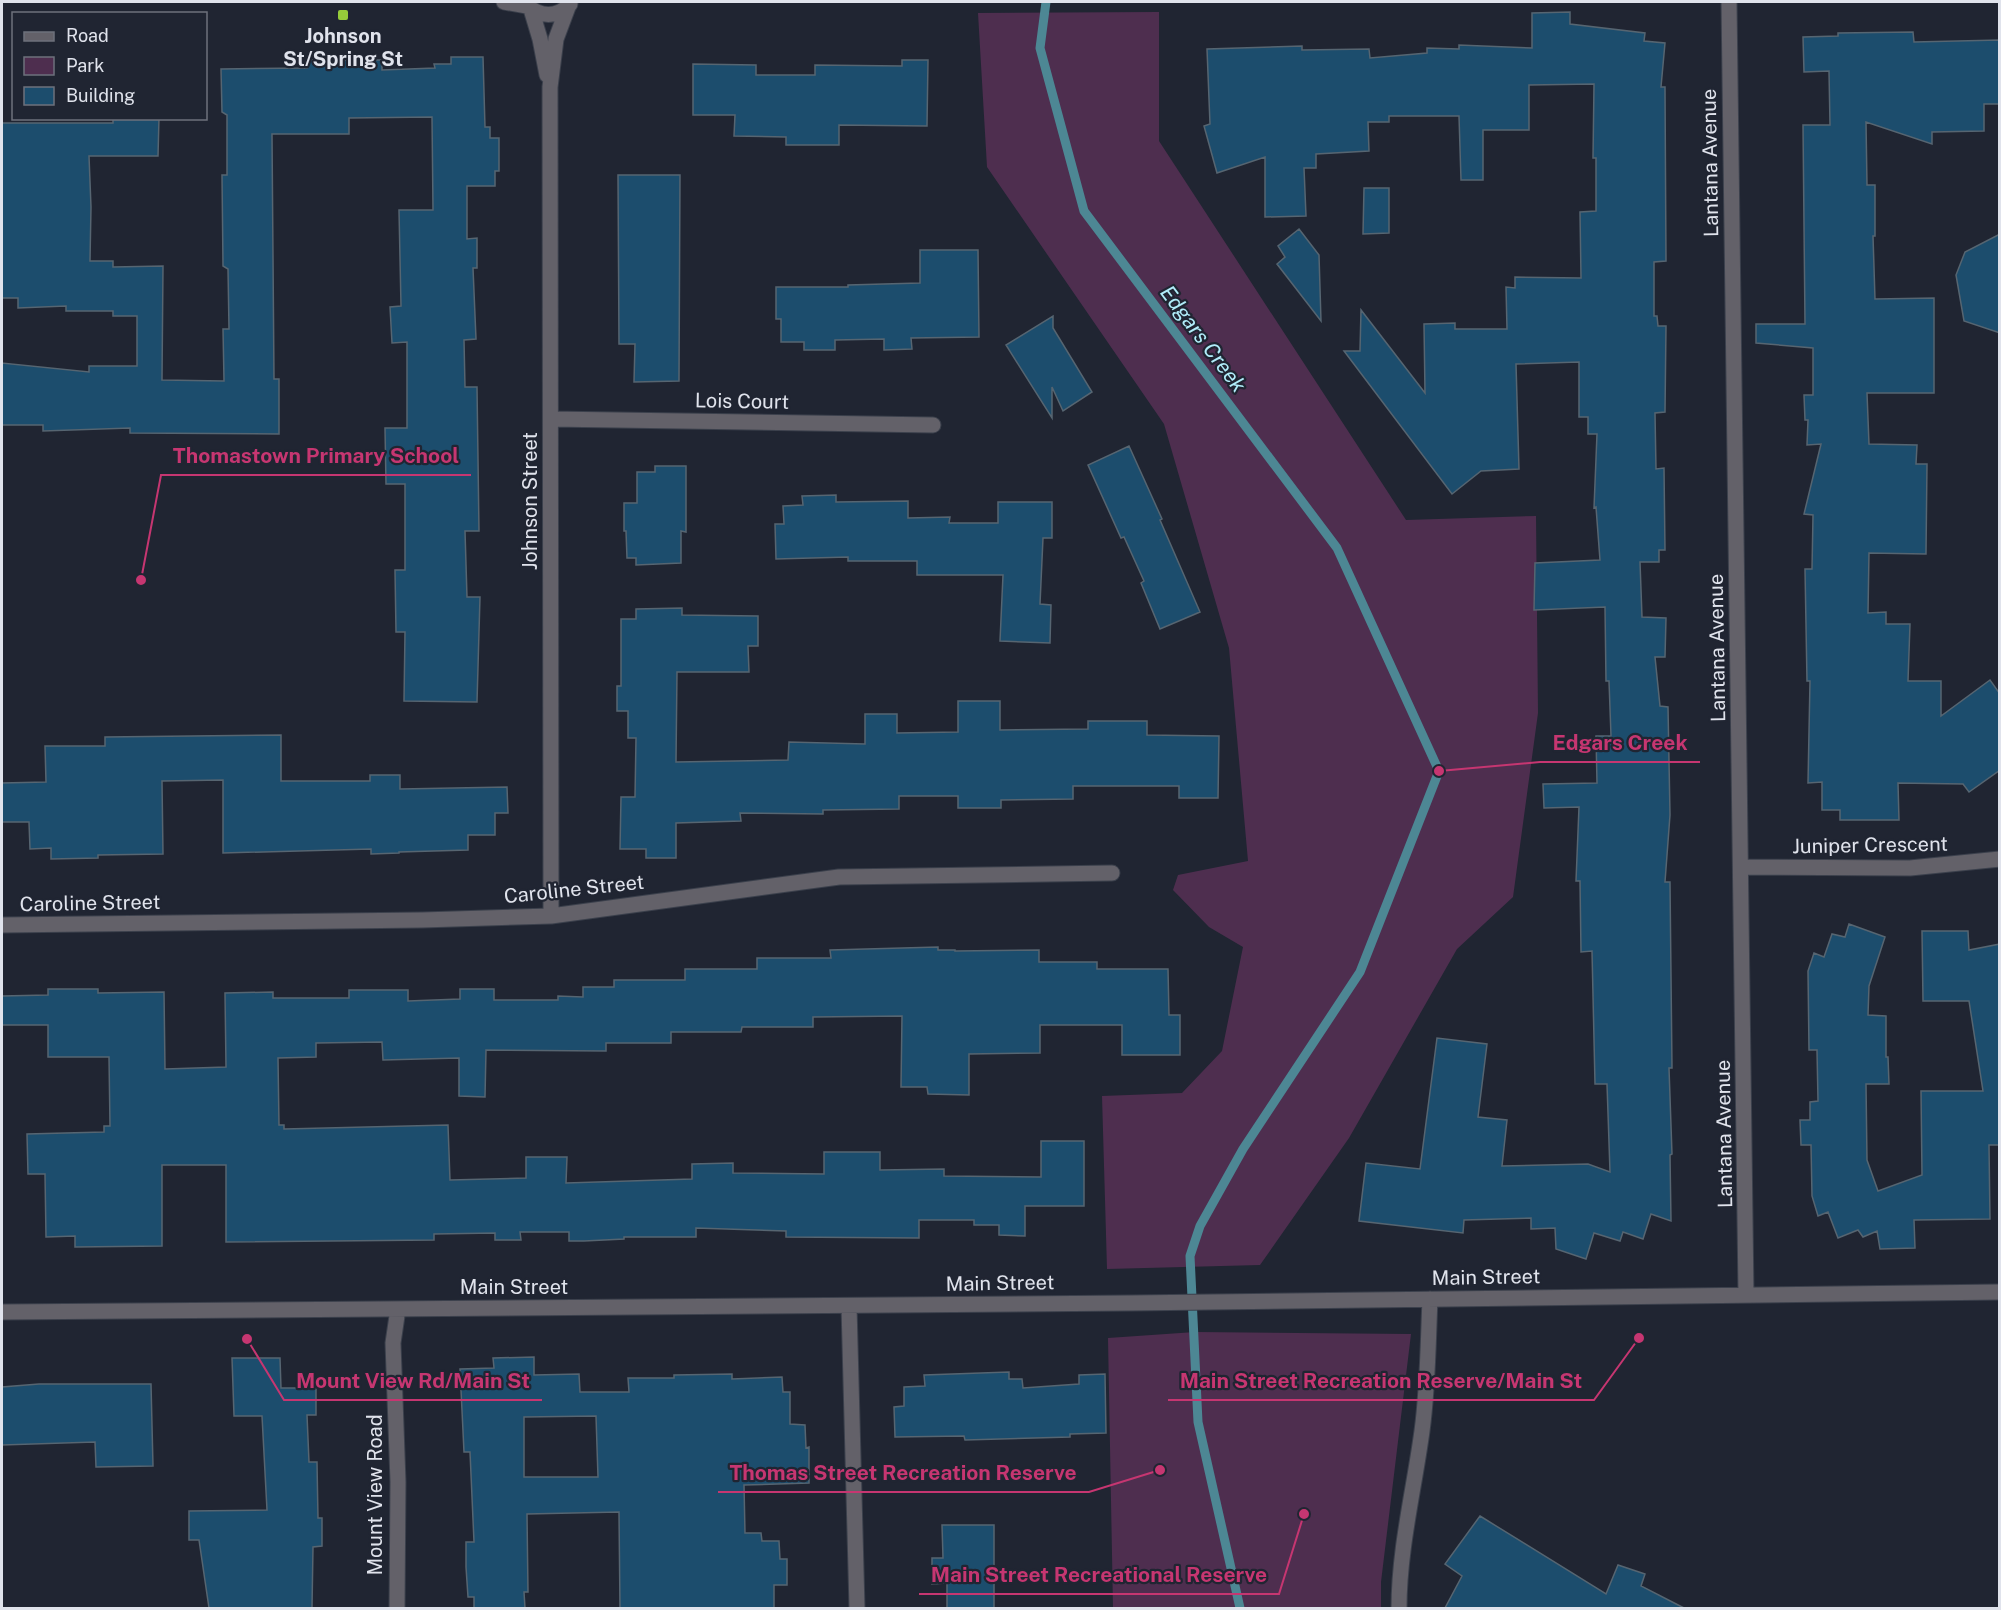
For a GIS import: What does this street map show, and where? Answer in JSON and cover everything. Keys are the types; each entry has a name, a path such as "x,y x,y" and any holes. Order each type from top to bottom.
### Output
{"street":[{"path":"504,2 528,5 546,15 562,12 574,3"},
{"name":"Lantana Avenue","path":"1729,2 1746,1295"},
{"name":"Johnson Street","path":"551,916 549,87 556,39 574,3"},
{"name":"Johnson Street","path":"528,5 540,39 549,87"},
{"name":"Lois Court","path":"551,419 933,425"},
{"name":"Juniper Crescent","path":"1741,867 1910,868 2000,859"},
{"name":"Caroline Street","path":"2,924 422,920 551,916 839,877 1112,873"},
{"name":"Main Street","path":"2,1312 1151,1303 2000,1292"},
{"path":"1399,1608 1404,1548 1427,1384 1430,1299"},
{"path":"849,1306 857,1608"},
{"name":"Mount View Road","path":"397,1608 398,1482 393,1343 398,1309"}],"green space":[{"path":"1159,12 1159,141 1406,520 1536,516 1538,713 1513,897 1457,949 1349,1138 1260,1265 1107,1269 1102,1096 1182,1093 1222,1051 1243,947 1209,927 1173,890 1178,875 1248,861 1229,648 1164,424 987,167 978,13"},
{"path":"1195,1332 1411,1334 1381,1582 1381,1608 1113,1608 1108,1338"}],"building":[{"path":"1570,12 1570,24 1645,33 1644,41 1665,43 1661,87 1665,87 1666,261 1654,262 1654,316 1657,316 1658,326 1666,326 1665,412 1655,413 1656,469 1664,468 1665,550 1659,550 1659,562 1640,562 1642,617 1666,618 1665,657 1655,657 1660,706 1668,707 1670,815 1665,882 1670,882 1671,1221 1651,1214 1643,1239 1623,1232 1620,1241 1594,1233 1586,1259 1556,1249 1555,1228 1531,1229 1531,1218 1464,1220 1463,1233 1359,1221 1366,1163 1420,1169 1437,1038 1487,1044 1478,1117 1507,1120 1502,1166 1588,1164 1610,1172 1607,1084 1595,1084 1592,951 1581,952 1580,881 1576,881 1579,807 1544,808 1543,784 1597,783 1596,736 1611,736 1609,681 1606,681 1605,607 1534,610 1535,563 1600,560 1596,507 1594,508 1597,434 1588,434 1588,417 1579,417 1579,362 1516,364 1519,469 1481,471 1452,494 1344,351 1360,351 1361,310 1425,393 1424,324 1455,323 1455,329 1507,329 1506,287 1515,288 1515,277 1581,278 1580,212 1596,211 1596,158 1593,158 1594,84 1529,85 1529,130 1483,130 1483,180 1461,180 1459,116 1389,116 1389,122 1368,122 1369,151 1316,154 1316,168 1304,168 1306,216 1265,217 1265,157 1217,173 1204,126 1210,124 1207,49 1302,46 1302,50 1369,49 1370,58 1427,53 1427,48 1459,49 1459,45 1532,48 1532,13"},
{"path":"1913,32 1914,42 2000,40 2000,104 1984,104 1984,131 1932,132 1932,144 1866,122 1867,185 1875,185 1875,236 1873,236 1875,299 1934,298 1934,393 1867,393 1869,444 1917,445 1916,464 1927,464 1926,554 1869,553 1868,613 1886,612 1886,624 1910,624 1908,681 1941,681 1941,716 1990,680 2000,694 2000,770 1969,792 1963,784 1898,783 1899,820 1840,820 1840,810 1822,810 1822,782 1808,783 1810,681 1807,681 1805,569 1812,569 1813,515 1804,514 1821,444 1807,445 1808,420 1805,420 1804,395 1813,395 1813,348 1756,343 1756,324 1805,324 1803,125 1830,125 1829,71 1804,72 1803,37 1838,36 1838,33"},
{"path":"451,57 483,57 485,127 490,127 490,138 499,138 499,171 495,171 495,186 467,186 467,239 477,238 477,268 473,268 476,339 464,340 465,387 477,387 479,531 465,531 467,597 480,597 477,702 404,701 405,632 396,632 395,570 405,570 405,484 386,484 385,428 407,428 407,342 392,343 390,307 401,306 399,210 433,210 432,117 349,118 349,134 272,134 274,379 279,379 279,434 130,433 130,428 43,431 43,425 2,425 2,363 89,372 89,366 137,366 137,316 113,316 113,311 66,311 66,306 18,308 18,298 2,298 2,123 113,123 113,120 159,120 158,156 89,156 90,261 113,261 113,267 163,266 162,380 224,381 223,329 229,329 228,269 223,266 222,175 227,175 227,115 222,112 221,69 307,68 307,60 382,60 382,70 435,68 434,64 451,64"},
{"path":"902,60 928,60 927,126 839,125 839,145 786,145 786,137 734,136 735,115 693,115 693,64 756,65 756,75 815,75 815,65 902,66"},
{"path":"618,175 680,175 679,381 634,382 635,344 619,344"},
{"path":"1364,188 1389,188 1389,233 1363,234"},
{"path":"1299,229 1319,255 1321,321 1277,264 1285,257 1278,246"},
{"path":"2000,234 2000,333 1964,321 1956,275 1965,252"},
{"path":"920,250 978,250 979,337 911,338 912,349 884,350 884,339 835,340 835,350 804,350 804,342 781,342 781,319 776,319 776,287 848,287 848,285 920,283"},
{"path":"1053,316 1053,328 1092,392 1063,411 1052,387 1052,418 1006,345"},
{"path":"1129,446 1200,612 1160,629 1141,583 1144,581 1124,537 1121,538 1088,465"},
{"path":"655,466 686,466 686,532 681,531 681,563 636,565 636,558 627,558 624,503 637,503 637,472 655,472"},
{"path":"836,495 836,502 908,501 908,518 950,517 949,523 998,523 998,502 1052,502 1052,538 1043,538 1040,604 1051,605 1050,643 1000,641 1003,575 917,575 917,561 848,561 848,557 776,559 775,524 784,524 783,506 803,505 802,496"},
{"path":"682,608 682,615 758,616 758,646 748,646 749,672 677,672 676,762 788,760 789,742 865,744 865,714 897,714 897,733 958,732 958,701 1000,701 1000,730 1088,729 1088,721 1147,721 1147,735 1219,736 1218,798 1179,798 1179,786 1073,786 1073,799 1001,800 1001,808 958,808 958,796 899,796 899,809 823,810 823,814 740,813 741,821 676,823 676,858 646,858 646,849 620,849 621,797 635,797 636,738 628,738 628,711 617,711 617,686 621,686 621,619 636,619 636,609"},
{"path":"281,735 281,781 370,781 370,775 400,775 400,789 507,787 508,813 495,813 495,835 468,835 468,850 371,854 371,849 223,853 223,780 162,781 163,854 98,855 98,858 51,859 51,848 30,849 29,822 2,822 2,783 46,782 45,746 105,746 105,737"},
{"path":"1849,924 1885,937 1869,986 1868,1015 1886,1016 1886,1057 1888,1057 1889,1084 1866,1084 1867,1160 1878,1191 1922,1175 1921,1091 1983,1091 1969,1001 1923,1001 1922,931 1968,931 1969,950 2000,944 2000,1145 1989,1145 1990,1219 1914,1220 1915,1248 1880,1249 1877,1231 1863,1237 1858,1230 1838,1238 1828,1212 1818,1216 1812,1196 1811,1145 1801,1145 1800,1120 1810,1120 1810,1102 1818,1101 1817,1050 1809,1050 1808,971 1814,953 1824,957 1832,934 1845,937"},
{"path":"938,947 938,950 955,951 1039,950 1039,962 1097,962 1097,969 1168,969 1169,1015 1180,1015 1180,1055 1122,1055 1122,1025 1040,1025 1040,1053 969,1054 969,1095 928,1094 927,1087 901,1087 902,1016 813,1017 813,1027 742,1027 741,1032 671,1032 671,1043 606,1043 606,1051 486,1050 485,1097 459,1096 459,1058 383,1060 382,1042 316,1043 316,1057 278,1058 279,1125 284,1125 284,1129 448,1125 450,1180 526,1178 526,1157 567,1157 566,1183 692,1179 692,1164 733,1163 733,1173 824,1174 824,1152 880,1152 880,1170 944,1169 944,1176 1041,1177 1041,1141 1084,1141 1084,1206 1025,1206 1025,1236 999,1235 999,1225 974,1225 974,1220 919,1220 919,1238 786,1237 786,1231 696,1228 696,1237 624,1237 624,1239 584,1241 569,1241 569,1232 520,1232 521,1240 495,1240 495,1233 434,1234 434,1240 226,1242 226,1165 162,1165 162,1246 75,1247 75,1236 46,1237 45,1174 28,1174 27,1134 104,1132 104,1126 110,1126 109,1057 48,1057 48,1025 2,1025 2,996 48,995 48,989 98,989 98,993 164,992 165,1069 226,1067 225,993 273,992 273,998 349,998 349,990 408,990 408,1001 460,999 460,989 494,989 494,1000 558,1000 558,996 583,997 583,987 614,987 614,980 685,980 685,969 757,969 757,958 831,958 830,950"},
{"path":"534,1357 534,1375 579,1374 580,1392 629,1392 628,1378 732,1374 732,1379 782,1377 783,1392 790,1392 790,1424 805,1425 806,1448 809,1447 809,1483 744,1485 745,1533 761,1533 762,1541 779,1541 780,1559 787,1559 787,1585 774,1585 774,1608 620,1608 619,1512 527,1514 528,1592 524,1592 525,1608 474,1608 474,1597 468,1597 466,1567 466,1542 474,1542 470,1452 464,1452 460,1369 494,1368 493,1358","holes":["596,1416 598,1477 524,1477 524,1417"]},
{"path":"232,1358 280,1358 281,1388 316,1388 316,1415 307,1415 309,1462 317,1462 318,1518 322,1518 322,1546 313,1547 312,1608 209,1608 199,1540 189,1540 189,1511 267,1510 262,1416 234,1416"},
{"path":"1009,1372 1009,1379 1022,1379 1023,1388 1079,1384 1079,1375 1105,1374 1106,1433 1070,1434 1070,1437 965,1440 964,1436 895,1437 894,1407 904,1406 904,1387 925,1386 924,1375"},
{"path":"39,1384 151,1384 153,1466 96,1467 95,1442 2,1445 2,1387"},
{"path":"1480,1516 1606,1594 1618,1565 1645,1574 1641,1586 1684,1608 1445,1608 1462,1576 1445,1564"},
{"path":"942,1525 994,1525 994,1608 947,1608 947,1583 932,1584 932,1558 943,1558"}],"waterway":[{"name":"Edgars Creek","path":"1046,2 1040,48 1084,211 1337,548 1439,771 1360,972 1243,1149 1200,1226 1190,1256 1198,1422 1240,1608"}],"place":[{"name":"Johnson St/Spring St","path":"343,15"},
{"name":"Thomastown Primary School","path":"141,580"},
{"name":"Edgars Creek","path":"1439,771"},
{"name":"Main Street Recreation Reserve/Main St","path":"1639,1338"},
{"name":"Mount View Rd/Main St","path":"247,1339"},
{"name":"Thomas Street Recreation Reserve","path":"1160,1470"},
{"name":"Main Street Recreational Reserve","path":"1304,1514"}]}
